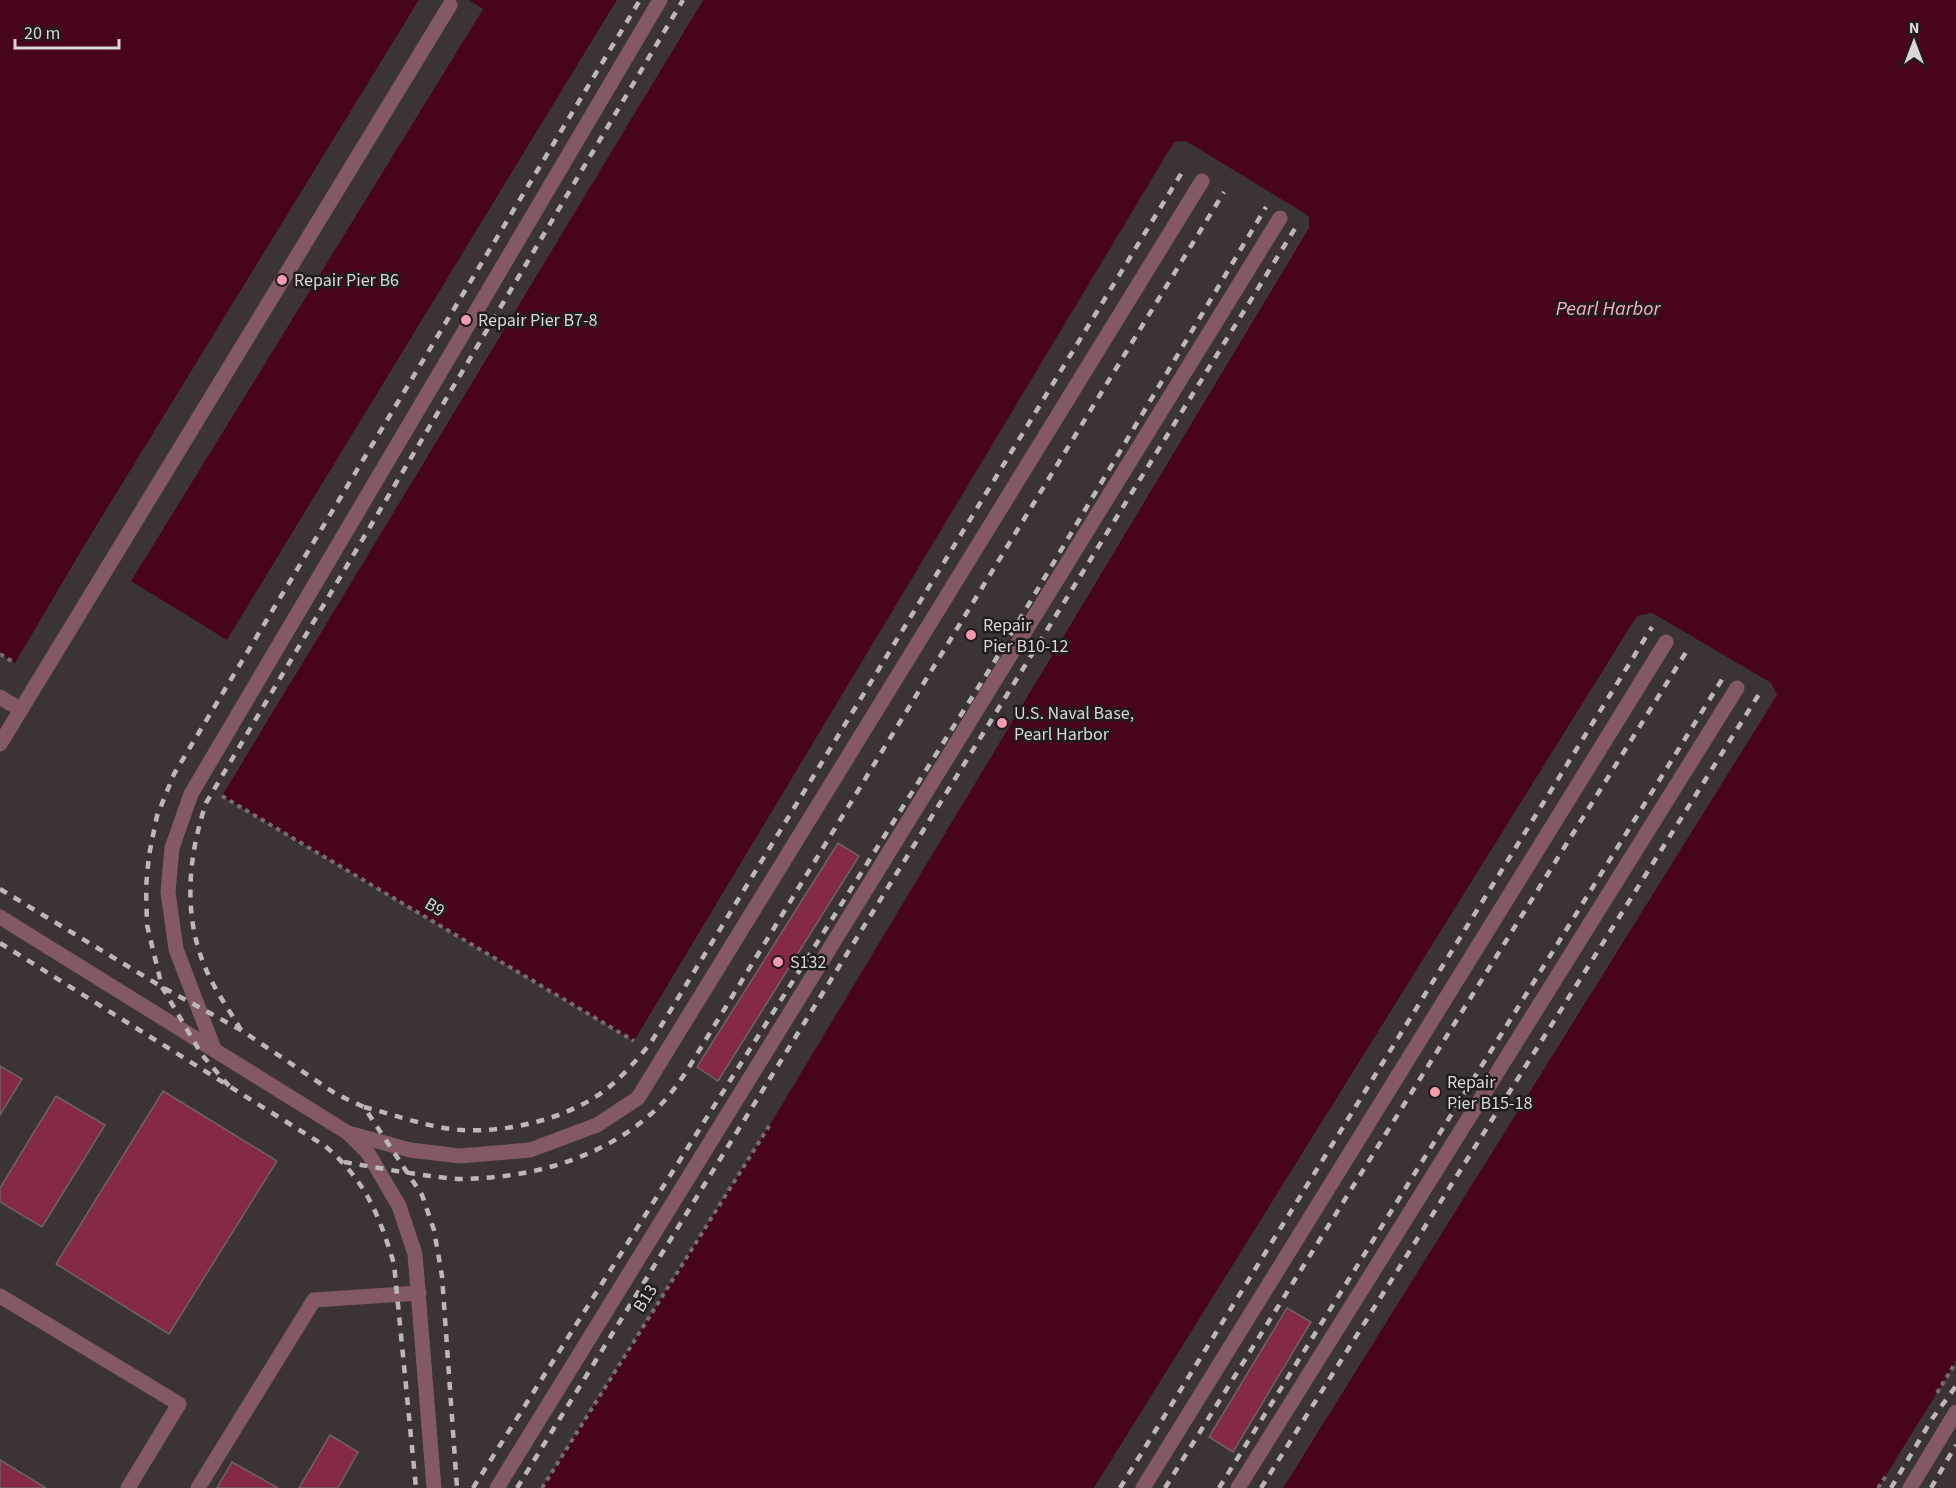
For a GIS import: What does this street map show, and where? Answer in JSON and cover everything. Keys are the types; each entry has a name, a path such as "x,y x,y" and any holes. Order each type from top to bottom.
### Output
{"lane":[{"path":"214,1049 176,949 168,891 172,848 191,795 660,0"},
{"path":"0,744 450,4"},
{"path":"348,1133 410,1150 459,1156 530,1150 597,1125 638,1098 1202,181"},
{"path":"497,1488 1280,218"},
{"path":"1143,1488 1666,642"},
{"path":"1238,1488 1737,688"},
{"path":"0,697 21,710"},
{"path":"0,917 348,1133 368,1153 399,1206 415,1254 434,1488"},
{"path":"198,1488 314,1300 419,1293"},
{"path":"0,1296 179,1404 128,1488"},
{"path":"1910,1488 1956,1412"}],"path":[{"path":"0,654 15,663"},
{"name":"B9","path":"222,796 634,1041"},
{"name":"B13","path":"542,1488 771,1123"}],"water":[{"path":"0,0 419,0 81,551 15,663 0,654"},
{"path":"469,0 617,0 227,640 131,581 483,9"},
{"name":"Pearl Harbor","path":"703,0 1956,0 1956,1362 1878,1488 1283,1488 1776,695 1771,683 1652,613 1637,616 1094,1488 542,1488 771,1123 1309,228 1309,216 1186,141 1174,142 634,1041 222,796"}],"pier":[{"path":"419,0 422,0 84,552 81,551"},
{"path":"466,0 483,9 131,581 129,579 479,10"},
{"path":"617,0 620,2 230,642 227,640"},
{"path":"700,0 703,0 293,679 290,678"},
{"path":"1652,613 1771,683 1777,695 1283,1488 1280,1488 1773,695 1768,685 1651,616 1639,619 1097,1488 1094,1488 1637,616"}],"building":[{"name":"S132","path":"838,843 859,856 718,1081 697,1067"},
{"path":"0,1066 22,1079 0,1115"},
{"path":"163,1091 277,1161 169,1334 56,1264"},
{"path":"56,1096 105,1125 42,1227 0,1202 0,1188"},
{"path":"1287,1308 1311,1322 1233,1452 1209,1437"},
{"path":"330,1435 358,1452 338,1488 299,1488"},
{"path":"0,1460 46,1488 0,1488"},
{"path":"232,1462 278,1488 217,1488"}],"railway":[{"path":"229,1086 202,1055 162,987 147,925 146,887 149,855 157,816 174,774 640,0"},
{"path":"241,1030 210,978 201,957 191,913 192,869 206,803 683,0"},
{"path":"364,1107 450,1129 502,1129 544,1120 583,1104 616,1081 638,1059 650,1044 1184,169"},
{"path":"344,1162 457,1179 512,1175 586,1155 631,1130 666,1099 686,1072 1224,192"},
{"path":"473,1488 993,664 1266,207"},
{"path":"517,1488 1299,222"},
{"path":"1120,1488 1652,627"},
{"path":"1165,1488 1688,649"},
{"path":"1219,1488 1726,673"},
{"path":"1261,1488 1761,691"},
{"path":"0,889 162,987 241,1030 336,1094 364,1107 422,1195 434,1230 442,1276 457,1488"},
{"path":"0,943 325,1146 351,1172 369,1199 383,1229 394,1264 416,1488"},
{"path":"1891,1488 1932,1419 1956,1386"},
{"path":"1931,1488 1956,1445"}],"place":[{"name":"Repair Pier B6","path":"282,280"},
{"name":"Repair Pier B7-8","path":"466,320"},
{"name":"Repair Pier B10-12","path":"971,635"},
{"name":"U.S. Naval Base, Pearl Harbor","path":"1002,723"},
{"name":"S132","path":"778,962"},
{"name":"Repair Pier B15-18","path":"1435,1092"}]}
